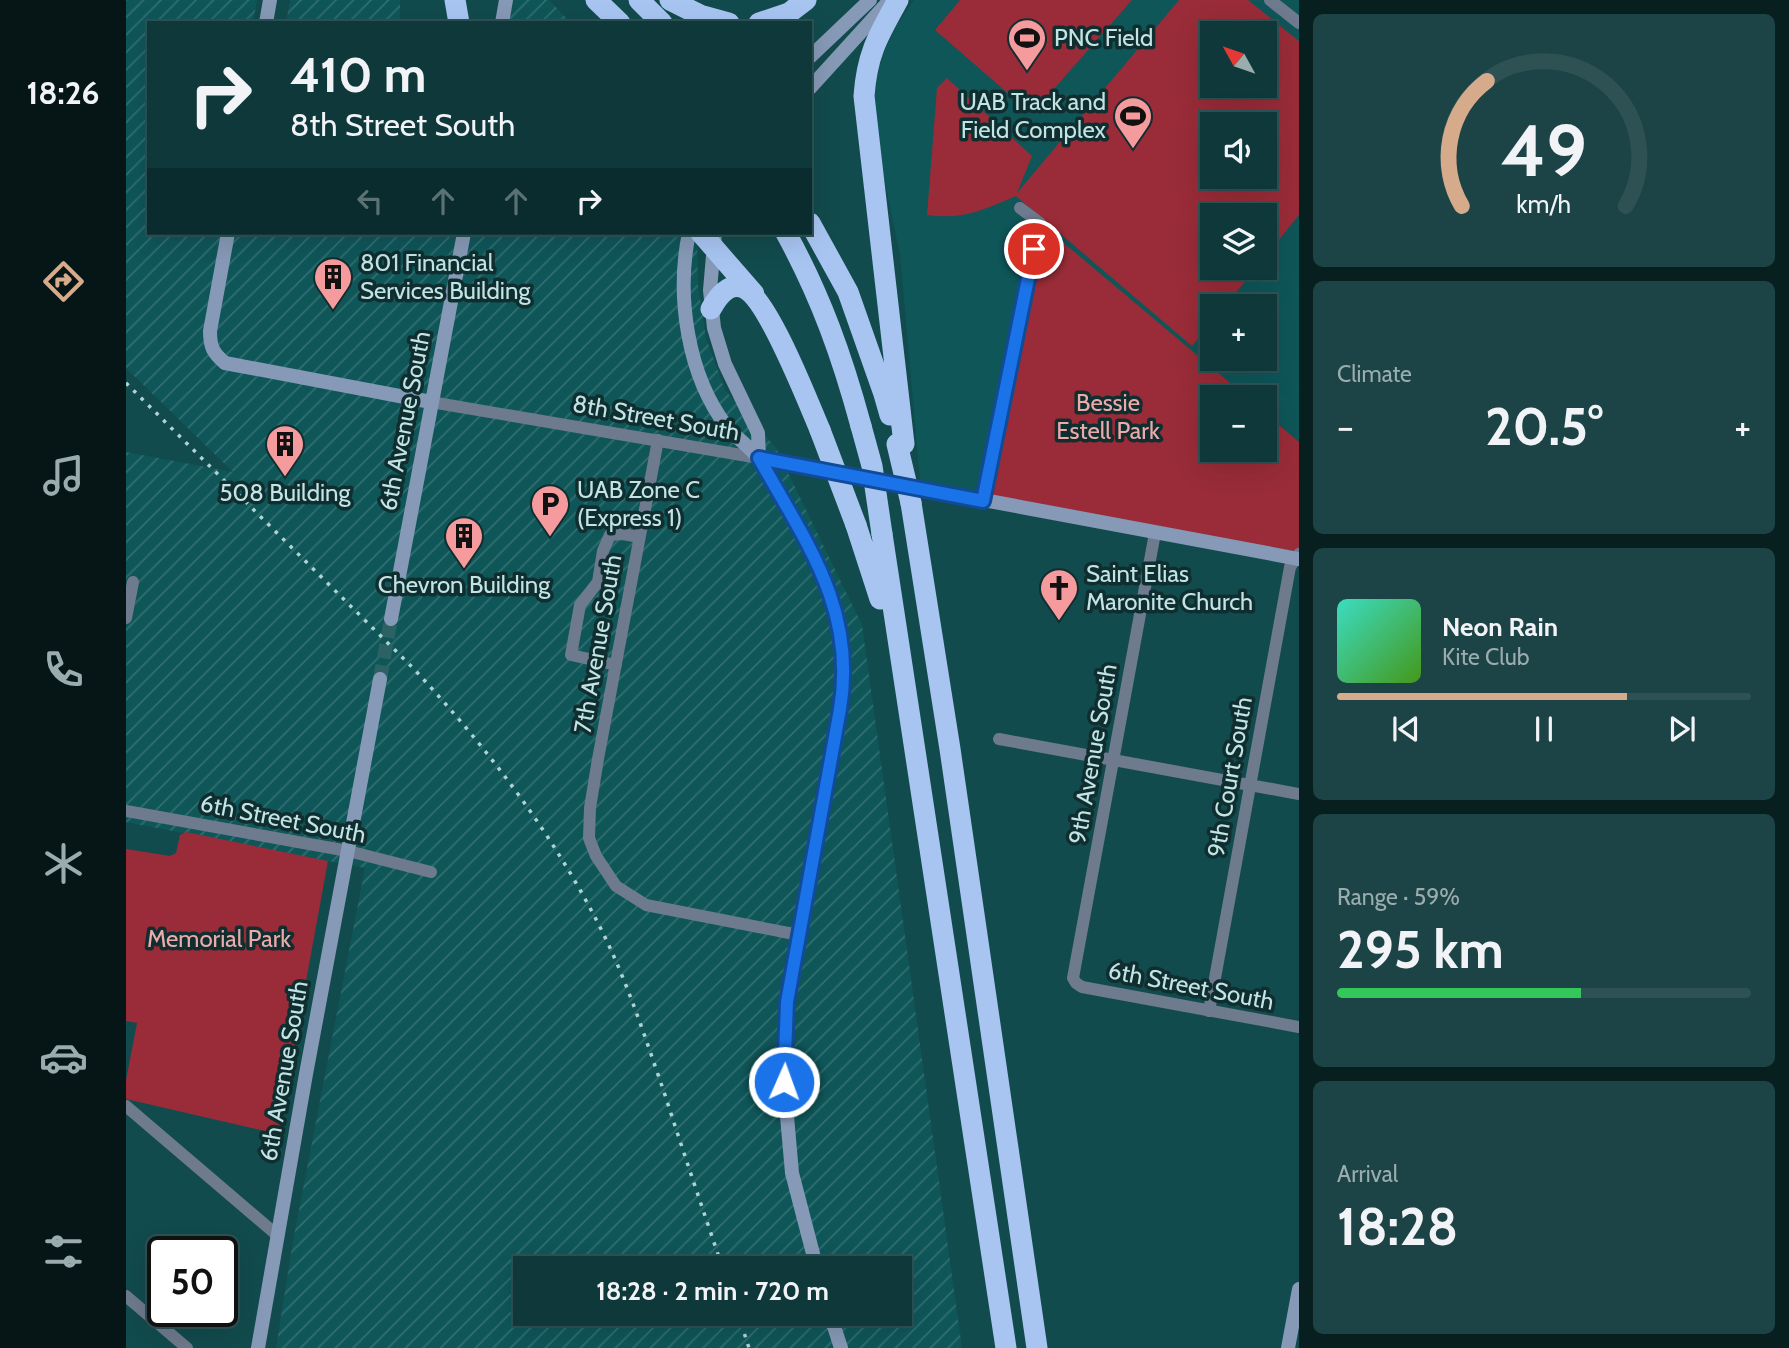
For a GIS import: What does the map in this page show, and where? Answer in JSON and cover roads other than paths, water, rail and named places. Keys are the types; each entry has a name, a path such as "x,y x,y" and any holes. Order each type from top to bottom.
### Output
{"highway":[{"path":"455,0 459,21"},
{"path":"596,0 618,21"},
{"path":"639,0 660,21"},
{"path":"670,0 700,15 722,21"},
{"path":"765,21 789,13 806,0"},
{"path":"898,0 874,43 866,68 864,96 900,444 927,604 1037,1348"},
{"path":"812,227 848,292 900,444"},
{"path":"787,235 824,310 849,383 872,466 1006,1348"},
{"path":"710,238 756,296 791,359 873,571 910,714"},
{"path":"711,309 723,292 732,287 743,287 756,296"}],"main road":[{"path":"266,21 270,0"},
{"path":"502,21 506,0"},
{"path":"812,55 870,0"},
{"path":"812,86 890,0"},
{"name":"8th Street South","path":"228,235 210,331 210,345 214,354 225,363 431,401"},
{"name":"6th Avenue South","path":"391,619 464,235"},
{"path":"689,235 683,286 695,359 708,393 726,425 759,458 824,578 837,613 844,652 842,698 787,1002 784,1082 792,1173 814,1256"},
{"path":"710,238 711,309 724,364 758,433 759,458"},
{"name":"8th Street South","path":"759,458 1155,533 1298,557"},
{"name":"6th Avenue South","path":"258,1348 380,678"},
{"path":"1288,1348 1299,1289"},
{"path":"834,1326 841,1348"}],"street":[{"path":"1270,0 1299,23"},
{"path":"983,501 1040,223 1020,208"},
{"name":"8th Street South","path":"431,401 759,458"},
{"name":"7th Avenue South","path":"658,440 590,808 589,838 596,856 616,886 646,905 799,935"},
{"name":"9th Avenue South","path":"1076,983 1073,978 1155,533"},
{"path":"616,664 571,654 577,615 580,604 598,582 603,551 610,535 639,537"},
{"name":"9th Court South","path":"1209,1011 1290,567 1298,557"},
{"path":"126,618 133,582"},
{"path":"999,739 1299,794"},
{"name":"6th Street South","path":"126,811 348,851 431,872"},
{"name":"6th Street South","path":"1076,983 1082,987 1299,1027"},
{"path":"126,1107 277,1235"},
{"path":"126,1296 187,1348"}],"tunnel":[{"path":"380,679 391,619"}],"railway":[{"path":"126,383 412,667 466,728 539,824 582,893 619,969 650,1051 719,1256"},
{"path":"742,1326 749,1348"}],"place":[{"name":"PNC Field","path":"1027,72"},
{"name":"UAB Track and Field Complex","path":"1133,150"},
{"name":"801 Financial Services Building","path":"333,311"},
{"name":"508 Building","path":"285,478"},
{"name":"UAB Zone C (Express 1)","path":"550,538"},
{"name":"Chevron Building","path":"464,570"},
{"name":"Saint Elias Maronite Church","path":"1059,622"}],"park label":[{"name":"Bessie Estell Park","path":"1108,417"},
{"name":"Memorial Park","path":"219,939"}]}
